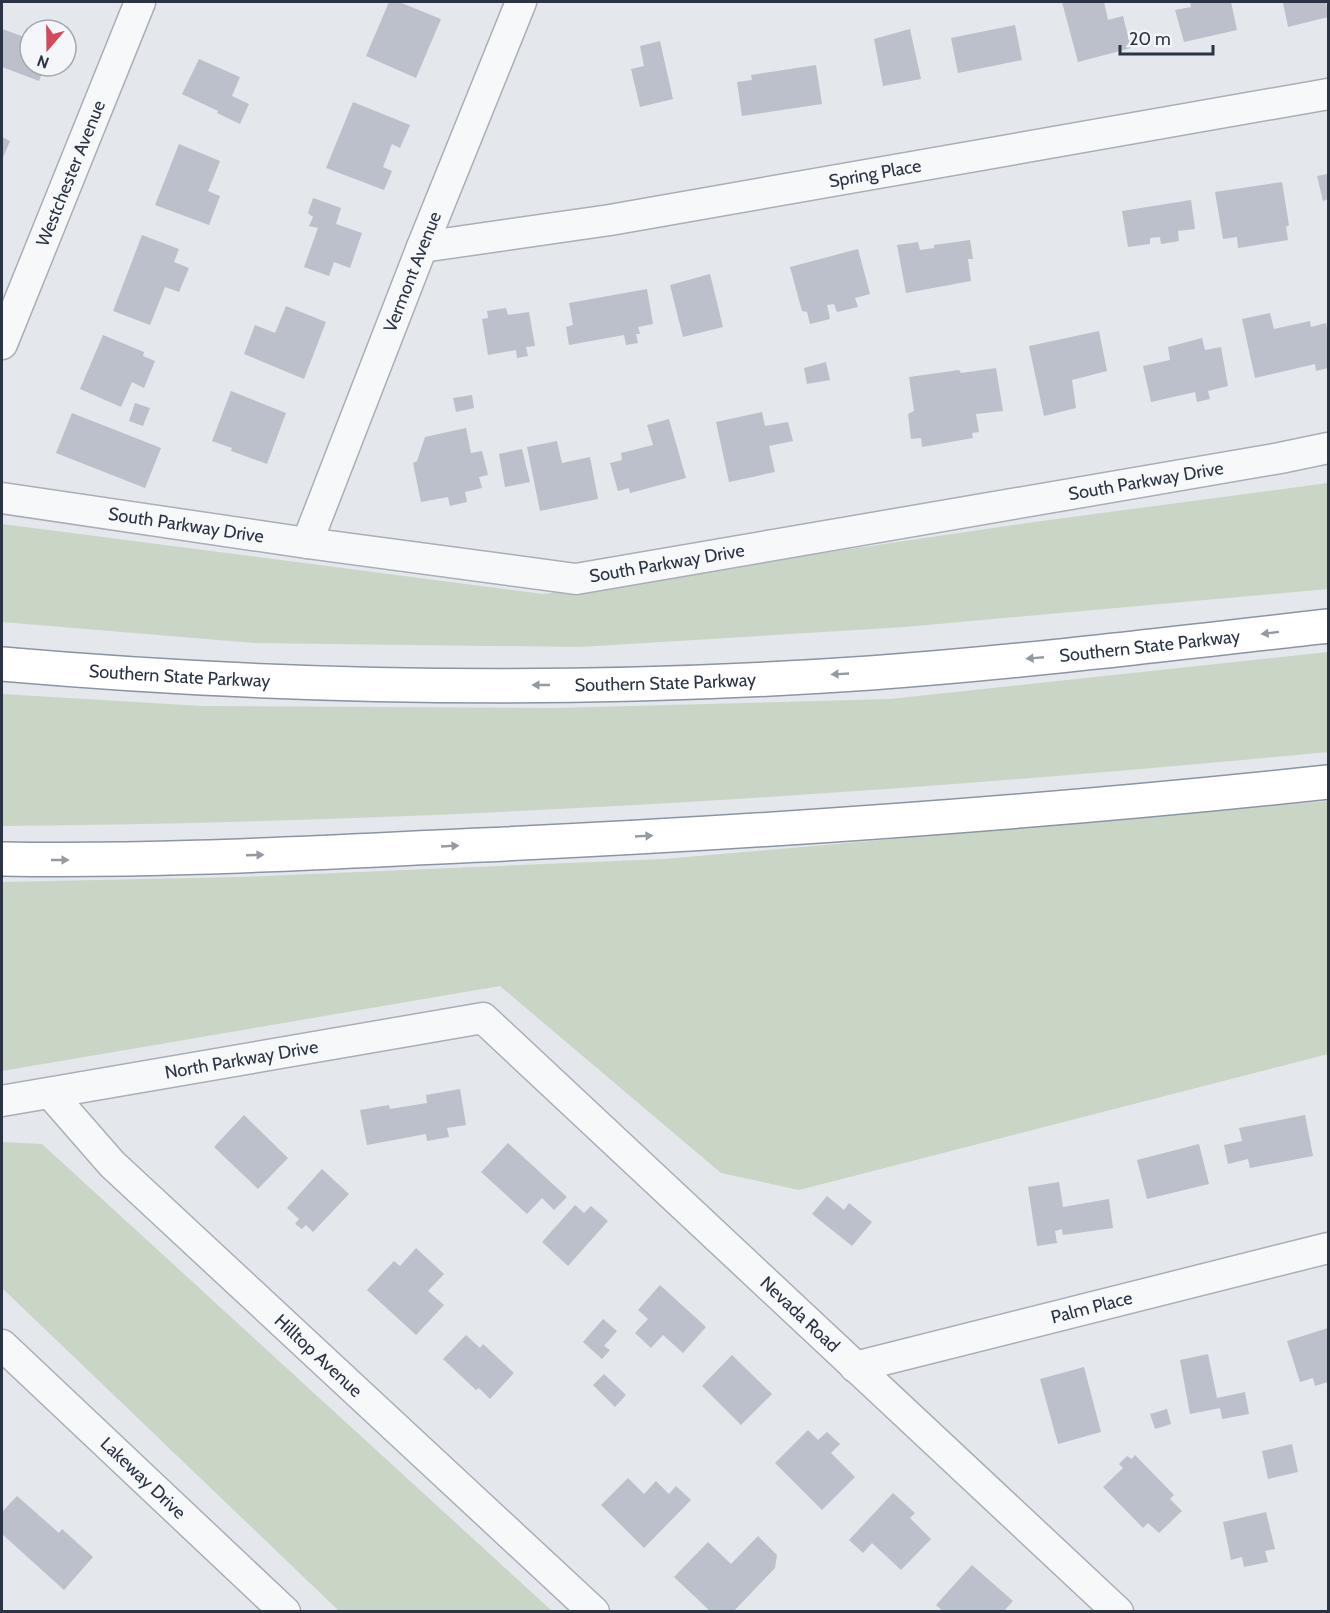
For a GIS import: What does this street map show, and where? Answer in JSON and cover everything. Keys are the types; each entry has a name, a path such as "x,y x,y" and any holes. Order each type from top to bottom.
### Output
{"highway":[{"name":"Southern State Parkway","path":"2,664 305,683 474,686 644,683 870,673 1329,626"},
{"path":"2,859 228,856 740,832 1088,805 1329,783"}],"street":[{"name":"Westchester Avenue","path":"2,344 140,2"},
{"name":"Vermont Avenue","path":"307,543 422,247 521,2"},
{"name":"Spring Place","path":"422,247 610,220 1329,94"},
{"name":"South Parkway Drive","path":"2,498 307,543 576,579 1329,448"},
{"name":"North Parkway Drive","path":"2,1101 483,1018"},
{"name":"Nevada Road","path":"483,1018 1118,1611"},
{"name":"Hilltop Avenue","path":"50,1093 112,1164 594,1611"},
{"name":"Palm Place","path":"855,1367 1329,1248"},
{"name":"Lakeway Drive","path":"2,1345 285,1611"}],"green space":[{"path":"1328,483 1328,589 905,627 580,647 254,643 2,622 2,524 543,594 1034,522"},
{"path":"1328,652 1328,752 997,781 666,803 334,819 2,826 2,694 202,706 554,708 890,699"},
{"path":"1328,801 1328,1054 799,1190 721,1173 500,986 2,1071 2,882 240,877 664,859"},
{"path":"2,1142 42,1144 552,1611 339,1611 2,1288"}],"building":[{"path":"389,2 399,2 441,19 416,78 366,56"},
{"path":"1062,2 1104,2 1108,20 1123,16 1131,48 1078,62"},
{"path":"1190,2 1231,2 1237,30 1184,42 1175,10 1191,7"},
{"path":"1326,2 1328,17 1288,27 1283,3"},
{"path":"1015,25 1022,60 958,73 951,38"},
{"path":"2,29 18,35 18,73 2,67"},
{"path":"910,29 921,79 883,86 874,39"},
{"path":"660,41 673,99 640,107 631,69 644,66 640,46"},
{"path":"199,59 240,77 232,96 249,104 240,124 182,94"},
{"path":"816,65 822,104 742,116 737,82 752,80 751,75"},
{"path":"353,102 410,125 400,148 392,144 383,167 392,171 384,190 326,168"},
{"path":"2,137 10,141 2,160"},
{"path":"179,144 220,161 208,191 220,196 209,225 155,205"},
{"path":"1328,174 1328,199 1323,201 1317,176"},
{"path":"1282,182 1289,225 1286,227 1288,240 1238,248 1237,237 1223,239 1215,192"},
{"path":"313,198 341,208 336,224 362,233 350,268 334,262 329,276 304,267 318,228 309,226 313,217 308,213"},
{"path":"1191,200 1195,229 1178,231 1179,241 1161,244 1160,237 1150,238 1150,244 1128,247 1122,211"},
{"path":"142,235 179,249 174,262 189,268 179,292 165,287 150,325 113,311"},
{"path":"970,240 973,259 968,259 971,281 906,293 897,245 918,242 920,250 934,248 934,245"},
{"path":"858,249 870,294 855,298 858,307 837,312 834,304 827,305 830,319 810,324 807,312 802,311 790,267"},
{"path":"710,274 723,327 683,337 670,285"},
{"path":"647,289 653,324 638,327 640,334 636,334 638,343 626,345 624,335 569,345 566,327 573,325 569,303"},
{"path":"286,306 326,322 304,379 244,354 255,325 275,333"},
{"path":"506,308 508,315 529,312 535,346 526,347 528,356 517,358 516,350 488,355 482,319 488,318 487,311"},
{"path":"1270,313 1274,329 1310,321 1311,327 1326,323 1328,368 1316,371 1315,364 1255,378 1242,319"},
{"path":"1099,331 1107,371 1072,380 1076,408 1044,416 1029,346"},
{"path":"103,335 144,352 143,356 155,361 144,388 132,382 121,407 80,389"},
{"path":"1202,338 1205,350 1221,347 1228,386 1208,391 1210,399 1197,402 1195,392 1151,402 1143,366 1170,360 1168,347"},
{"path":"826,362 830,380 807,384 804,368"},
{"path":"996,368 1003,411 976,414 979,432 972,433 973,438 922,447 921,438 911,439 908,414 914,411 909,377 959,370 961,373"},
{"path":"231,391 286,413 267,464 231,451 232,448 212,441"},
{"path":"472,395 474,408 456,412 453,398"},
{"path":"135,403 150,408 143,426 129,421"},
{"path":"762,412 765,426 788,422 793,441 769,446 775,472 729,482 716,422"},
{"path":"72,413 161,448 145,488 56,453"},
{"path":"669,419 686,478 630,493 629,488 618,491 610,463 622,460 621,453 653,445 647,425"},
{"path":"466,428 471,453 482,451 488,475 479,477 482,488 465,492 467,502 450,506 448,497 421,502 413,463 417,461 425,437"},
{"path":"557,441 562,463 590,457 598,499 540,511 527,447"},
{"path":"522,449 530,482 505,487 499,454"},
{"path":"460,1089 466,1125 447,1128 449,1137 427,1141 426,1134 367,1145 360,1110 389,1105 390,1109 427,1103 426,1095"},
{"path":"244,1115 288,1158 258,1189 214,1147"},
{"path":"1305,1115 1313,1156 1250,1168 1248,1159 1228,1164 1224,1145 1242,1141 1239,1128"},
{"path":"508,1143 567,1197 554,1210 542,1198 527,1214 481,1172"},
{"path":"1199,1144 1209,1184 1147,1199 1137,1160"},
{"path":"322,1169 349,1194 313,1232 306,1225 302,1229 295,1224 299,1219 287,1208"},
{"path":"1059,1182 1063,1207 1109,1199 1113,1228 1063,1235 1062,1229 1055,1231 1057,1243 1037,1246 1028,1187"},
{"path":"827,1196 844,1210 849,1203 872,1222 852,1246 812,1214"},
{"path":"575,1205 584,1213 591,1206 608,1221 568,1266 542,1242"},
{"path":"416,1248 444,1274 428,1291 444,1305 416,1335 367,1290 394,1261 400,1266"},
{"path":"660,1285 706,1327 683,1353 663,1335 651,1348 635,1333 648,1319 638,1310"},
{"path":"603,1319 617,1331 604,1346 610,1350 602,1359 583,1342"},
{"path":"1328,1328 1328,1382 1315,1386 1313,1378 1300,1382 1287,1341"},
{"path":"466,1335 480,1348 483,1344 514,1373 490,1399 479,1388 476,1390 443,1359"},
{"path":"1208,1354 1217,1398 1245,1392 1249,1414 1222,1419 1220,1408 1190,1414 1180,1360"},
{"path":"732,1355 772,1394 741,1425 702,1386"},
{"path":"1084,1367 1101,1432 1058,1444 1040,1379"},
{"path":"604,1374 626,1395 615,1407 593,1385"},
{"path":"1167,1409 1171,1424 1155,1429 1150,1414"},
{"path":"808,1430 818,1440 827,1432 840,1444 831,1453 855,1477 822,1510 775,1463"},
{"path":"1292,1444 1298,1472 1268,1479 1262,1451"},
{"path":"1135,1455 1174,1495 1170,1499 1182,1511 1159,1533 1148,1523 1143,1528 1103,1487 1123,1468 1119,1464 1127,1456 1132,1459"},
{"path":"628,1478 644,1494 656,1481 669,1494 676,1486 691,1500 644,1548 601,1505"},
{"path":"893,1493 915,1513 910,1518 931,1539 901,1570 872,1543 863,1553 849,1540"},
{"path":"17,1496 59,1533 62,1529 93,1557 64,1590 2,1534 2,1512"},
{"path":"1266,1512 1275,1549 1265,1551 1268,1562 1244,1567 1242,1557 1231,1560 1223,1522"},
{"path":"758,1536 777,1555 775,1568 733,1612 711,1612 674,1577 708,1542 731,1564"},
{"path":"972,1565 1013,1601 1003,1612 944,1612 936,1605"}]}
